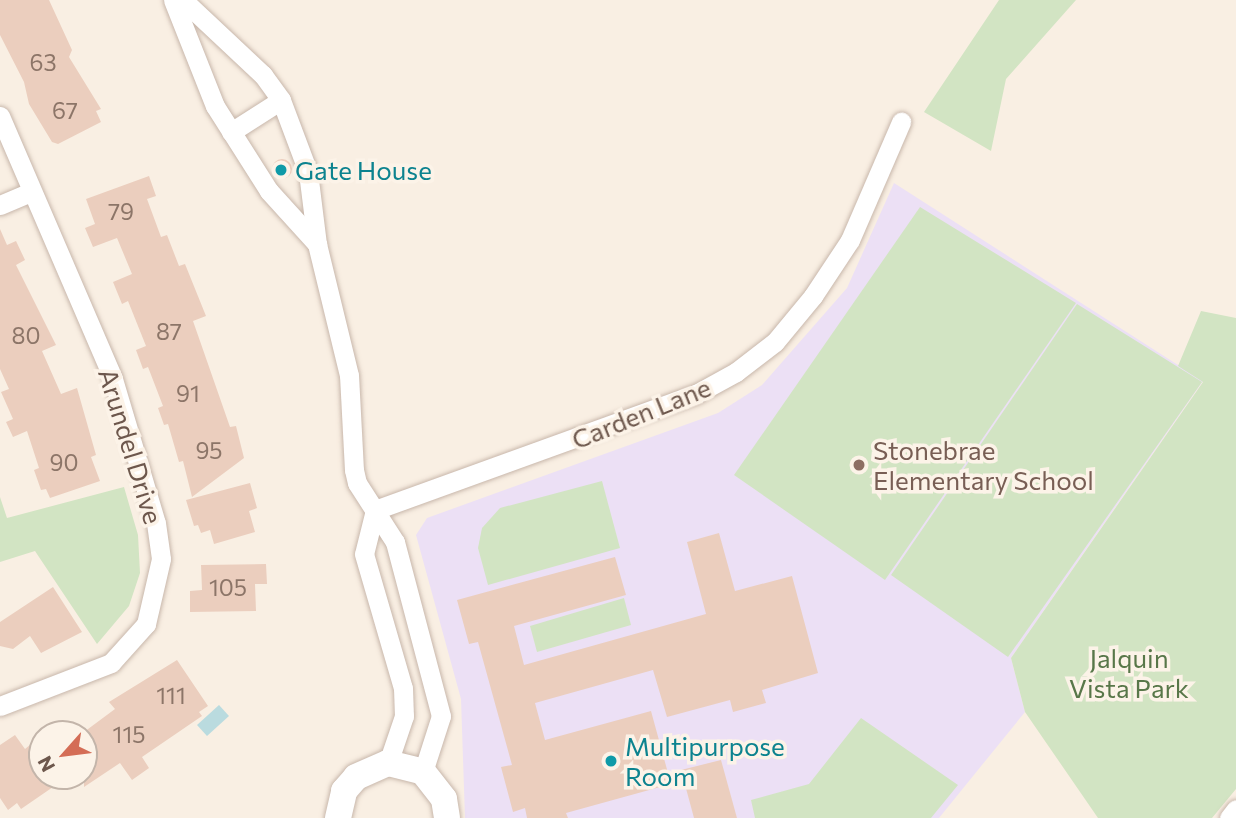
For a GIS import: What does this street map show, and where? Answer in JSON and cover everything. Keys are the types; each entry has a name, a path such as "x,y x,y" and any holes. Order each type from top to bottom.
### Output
{"main road":[{"path":"333,815 356,777 388,763 423,772 444,799 447,818"}],"street":[{"path":"173,0 208,90 231,132 269,191 317,244"},
{"path":"183,0 263,75 281,100 308,172 317,244 349,375 354,470 396,542 441,716 423,772"},
{"path":"231,132 281,100"},
{"name":"Arundel Drive","path":"0,116 113,379 156,523 161,559 146,624 111,663 0,706"},
{"name":"Carden Lane","path":"375,510 696,394 736,372 775,342 813,296 849,240 901,122"},
{"path":"0,205 31,192"},
{"path":"375,510 364,554 403,702 404,716 388,763"},
{"path":"1229,818 1236,809"}],"shaded area":[{"name":"Stonebrae Elementary School","path":"894,183 1203,381 1011,658 1025,712 939,818 465,818 461,699 416,535 427,518 718,413 762,385 847,288"}],"green space":[{"path":"999,0 1076,0 1006,79 991,151 924,112"},
{"path":"920,207 1076,303 885,580 734,475"},
{"path":"1077,304 1202,382 1008,657 891,575"},
{"name":"Jalquin Vista Park","path":"1201,311 1236,318 1236,789 1212,818 1098,818 1025,712 1011,658 1203,382 1178,366"},
{"path":"602,481 620,548 488,585 478,548 482,528 500,508"},
{"path":"124,487 138,535 140,573 129,606 97,644 35,551 0,562 0,497 7,518"},
{"path":"624,598 631,625 537,652 530,626"},
{"path":"861,718 958,785 931,818 755,818 751,800 809,784"}],"water":[{"path":"219,705 229,716 207,736 197,725"}],"building":[{"path":"0,0 49,0 72,50 69,57 101,109 96,111 101,122 58,144 52,142 29,104 24,82 0,35"},
{"name":"Gate House","path":"278,159 286,159 292,169 286,179 278,179 272,173 272,165"},
{"path":"149,176 156,196 147,199 161,237 167,235 179,266 185,264 206,316 193,321 230,427 236,426 244,458 192,497 183,461 179,462 168,424 164,425 158,408 163,406 148,367 143,369 136,350 146,346 128,301 122,304 113,282 132,274 117,238 93,247 85,228 95,224 86,199"},
{"path":"0,229 7,245 16,241 25,260 16,265 56,345 42,351 61,394 77,388 96,455 91,457 100,481 50,498 46,489 41,490 34,470 39,468 27,431 13,437 6,422 13,419 1,392 9,389 0,369"},
{"path":"250,483 257,508 249,511 255,532 214,544 210,530 201,533 198,525 194,526 186,500"},
{"path":"719,533 735,591 792,576 818,673 762,690 766,703 733,712 730,700 667,717 653,670 535,703 545,740 651,711 671,784 566,813 568,818 527,818 525,808 513,812 501,767 512,765 478,642 469,644 457,600 615,557 626,595 514,626 524,665 706,614 687,542"},
{"path":"266,564 267,584 255,584 256,611 190,612 190,591 202,590 201,565"},
{"path":"53,587 82,632 41,653 30,636 13,649 0,646 0,622"},
{"path":"177,660 208,706 199,712 202,716 142,757 149,768 132,780 120,763 98,778 98,722 115,709 109,702"},
{"path":"15,735 25,749 28,747 28,790 49,790 21,809 17,803 8,810 0,798 0,745"},
{"path":"721,760 737,818 694,818 681,770"}],"place":[{"name":"Gate House","path":"281,170"},
{"name":"Stonebrae Elementary School","path":"859,465"},
{"name":"Multipurpose Room","path":"611,761"}]}
